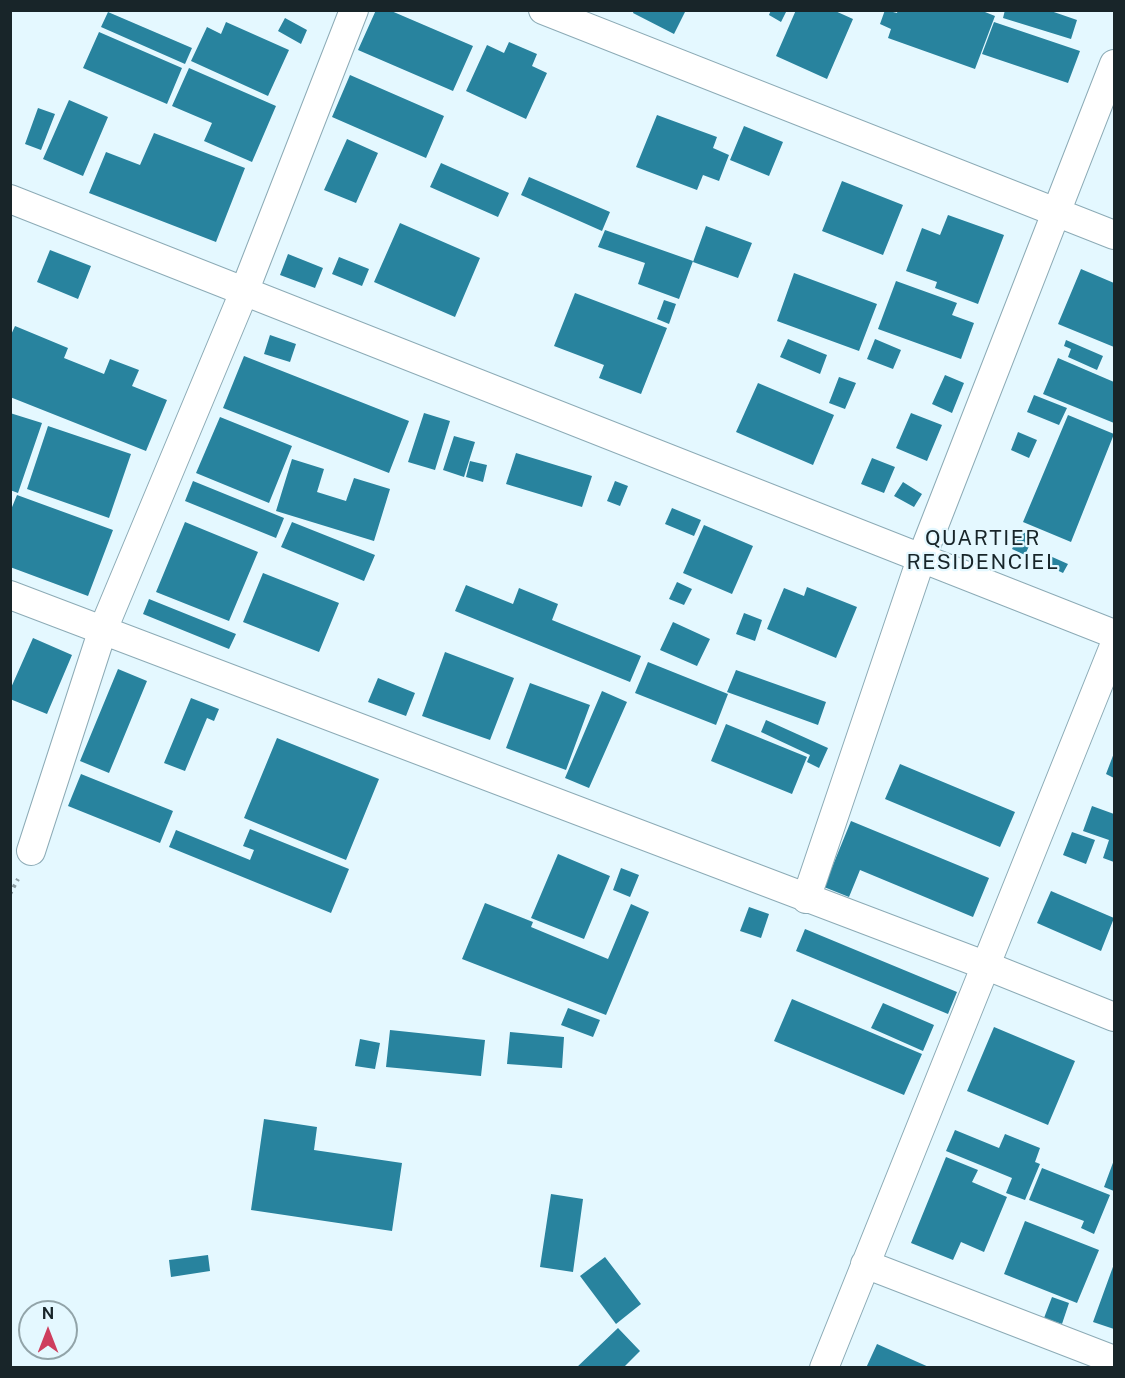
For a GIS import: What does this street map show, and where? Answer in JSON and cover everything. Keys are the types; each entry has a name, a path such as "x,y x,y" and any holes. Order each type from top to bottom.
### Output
{"street":[{"path":"32,851 102,632 244,292 354,10"},
{"path":"543,10 1114,235"},
{"path":"806,899 921,559 1114,64"},
{"path":"10,199 1114,634"},
{"path":"10,595 102,632 987,966 1114,1017"},
{"path":"824,1368 1114,646"},
{"path":"865,1264 1114,1360"}],"building":[{"path":"376,10 389,10 473,46 453,91 358,50"},
{"path":"634,10 686,10 674,34 633,13"},
{"path":"771,10 787,10 781,22 769,15"},
{"path":"796,10 833,10 853,19 827,79 776,56"},
{"path":"885,10 897,13 898,10 980,10 995,16 975,69 888,38 891,29 880,24"},
{"path":"1005,10 1048,10 1077,20 1071,39 1003,18"},
{"path":"108,12 192,48 185,64 101,27"},
{"path":"285,18 307,30 301,44 278,31"},
{"path":"226,22 289,50 268,96 191,61 207,27 221,34"},
{"path":"994,22 1080,51 1068,83 982,54"},
{"path":"99,32 182,68 167,104 83,68"},
{"path":"509,42 537,54 532,66 547,73 526,119 466,91 487,45 504,53"},
{"path":"189,68 276,106 252,162 204,141 212,123 172,106"},
{"path":"350,75 444,116 426,158 332,117"},
{"path":"69,100 108,117 83,176 43,159"},
{"path":"38,108 55,114 41,150 25,144"},
{"path":"657,115 717,137 713,148 729,155 719,181 703,175 697,190 636,167"},
{"path":"744,126 783,142 769,176 730,160"},
{"path":"154,133 245,168 216,242 89,193 106,152 140,165"},
{"path":"347,139 378,153 356,203 324,190"},
{"path":"441,163 509,193 498,217 430,187"},
{"path":"529,177 610,212 602,231 521,195"},
{"path":"842,181 903,205 883,255 822,231"},
{"path":"948,215 1004,235 978,304 935,288 937,282 906,271 922,228 940,235"},
{"path":"400,223 480,258 455,317 374,282"},
{"path":"706,226 752,243 738,278 693,262"},
{"path":"605,230 693,261 679,299 638,284 645,263 598,247"},
{"path":"50,250 91,266 78,299 37,282"},
{"path":"288,254 323,268 315,288 280,275"},
{"path":"339,257 369,269 362,286 332,274"},
{"path":"1081,269 1114,283 1114,347 1058,324"},
{"path":"794,273 877,304 859,351 777,321"},
{"path":"896,281 957,303 952,315 974,323 961,359 878,329"},
{"path":"575,293 667,328 641,394 599,378 604,365 554,346"},
{"path":"664,300 676,304 669,324 657,319"},
{"path":"15,326 68,348 64,358 104,374 110,359 139,370 132,386 167,400 146,451 10,397 10,337"},
{"path":"270,335 296,344 290,362 264,354"},
{"path":"788,339 827,355 820,374 780,357"},
{"path":"875,339 901,350 893,369 867,359"},
{"path":"1066,340 1103,356 1097,370 1068,357 1071,349 1064,346"},
{"path":"244,356 409,421 389,473 223,408"},
{"path":"1058,358 1114,382 1114,423 1043,394"},
{"path":"945,375 964,383 952,413 932,404"},
{"path":"839,377 856,383 845,409 829,403"},
{"path":"758,383 834,415 813,465 736,432"},
{"path":"1034,395 1067,408 1059,425 1027,412"},
{"path":"10,413 42,423 18,493 10,490"},
{"path":"424,413 450,421 435,470 408,462"},
{"path":"911,413 942,425 927,461 896,448"},
{"path":"1068,415 1114,434 1071,542 1023,522"},
{"path":"220,417 292,446 269,503 196,473"},
{"path":"48,426 131,454 109,518 27,489"},
{"path":"1018,432 1037,440 1029,458 1011,450"},
{"path":"454,436 475,442 464,477 443,470"},
{"path":"516,453 592,476 582,507 506,484"},
{"path":"872,458 895,467 884,493 861,484"},
{"path":"292,459 324,469 317,492 346,501 354,478 390,489 374,541 276,511"},
{"path":"470,461 487,465 483,482 466,477"},
{"path":"193,481 284,518 276,538 185,501"},
{"path":"615,481 628,486 620,506 607,501"},
{"path":"903,482 922,494 914,507 894,496"},
{"path":"17,495 113,530 88,596 10,567 10,512"},
{"path":"672,508 701,520 694,536 665,524"},
{"path":"185,522 258,552 229,621 156,592"},
{"path":"292,522 375,555 364,581 281,547"},
{"path":"704,525 753,546 732,594 683,573"},
{"path":"1021,531 1033,537 1025,555 1012,549"},
{"path":"1050,556 1068,564 1063,573 1046,565"},
{"path":"263,573 339,603 319,652 243,622"},
{"path":"677,582 692,589 684,605 669,599"},
{"path":"466,585 513,604 519,588 558,604 552,620 641,656 630,682 455,611"},
{"path":"807,587 857,607 836,658 767,629 784,588 804,596"},
{"path":"149,599 236,634 229,649 143,614"},
{"path":"744,613 762,620 755,641 736,634"},
{"path":"673,622 710,639 697,666 660,650"},
{"path":"33,638 72,655 47,714 10,699 10,690"},
{"path":"445,652 514,678 490,740 422,716"},
{"path":"648,662 728,694 716,725 635,693"},
{"path":"118,669 147,681 109,773 80,761"},
{"path":"736,670 826,702 818,725 727,692"},
{"path":"378,678 415,693 406,716 368,702"},
{"path":"530,683 590,705 566,770 506,748"},
{"path":"602,691 627,702 589,788 565,778"},
{"path":"191,698 219,709 214,721 207,718 185,771 164,763"},
{"path":"766,720 828,748 819,768 807,762 810,755 761,732"},
{"path":"726,724 807,757 792,794 711,761"},
{"path":"277,738 379,779 346,860 244,818"},
{"path":"1114,753 1114,778 1106,774"},
{"path":"900,764 1015,812 1000,847 885,799"},
{"path":"81,774 173,811 160,843 68,806"},
{"path":"1092,806 1114,814 1114,862 1103,858 1109,840 1083,831"},
{"path":"851,821 989,878 973,917 860,870 849,897 824,887"},
{"path":"250,829 349,869 331,913 169,847 176,830 250,860 254,850 243,846"},
{"path":"1072,832 1095,840 1086,864 1063,855"},
{"path":"558,854 610,876 584,939 531,918"},
{"path":"621,868 639,875 630,897 613,890"},
{"path":"1051,891 1114,918 1101,951 1037,923"},
{"path":"485,903 533,922 531,927 608,959 631,904 649,912 606,1015 462,959"},
{"path":"749,907 769,914 761,938 740,931"},
{"path":"805,929 957,992 948,1014 796,951"},
{"path":"792,999 922,1054 904,1095 774,1041"},
{"path":"883,1003 934,1025 923,1051 871,1028"},
{"path":"568,1008 600,1020 593,1037 561,1025"},
{"path":"994,1027 1075,1061 1048,1125 967,1091"},
{"path":"390,1030 485,1040 481,1076 386,1067"},
{"path":"510,1032 564,1037 562,1068 507,1064"},
{"path":"360,1039 380,1043 375,1069 355,1066"},
{"path":"264,1119 317,1127 314,1150 402,1163 392,1231 251,1210"},
{"path":"955,1130 999,1148 1005,1134 1040,1148 1035,1162 1040,1164 1025,1200 1006,1193 1012,1178 946,1151"},
{"path":"946,1157 978,1170 972,1182 1007,1197 984,1252 961,1242 953,1260 911,1243"},
{"path":"1114,1160 1114,1191 1104,1187"},
{"path":"1042,1168 1110,1195 1094,1234 1081,1228 1084,1221 1029,1200"},
{"path":"551,1194 583,1199 573,1272 540,1267"},
{"path":"1025,1221 1099,1250 1077,1303 1004,1274"},
{"path":"208,1255 210,1271 171,1277 169,1260"},
{"path":"605,1257 641,1304 616,1324 580,1276"},
{"path":"1114,1264 1114,1329 1093,1322"},
{"path":"1052,1297 1069,1303 1062,1324 1044,1318"},
{"path":"618,1328 640,1351 623,1368 576,1368"},
{"path":"877,1344 931,1368 866,1368"}],"district":[{"name":"QUARTIER RESIDENCIEL","path":"983,551"}]}
